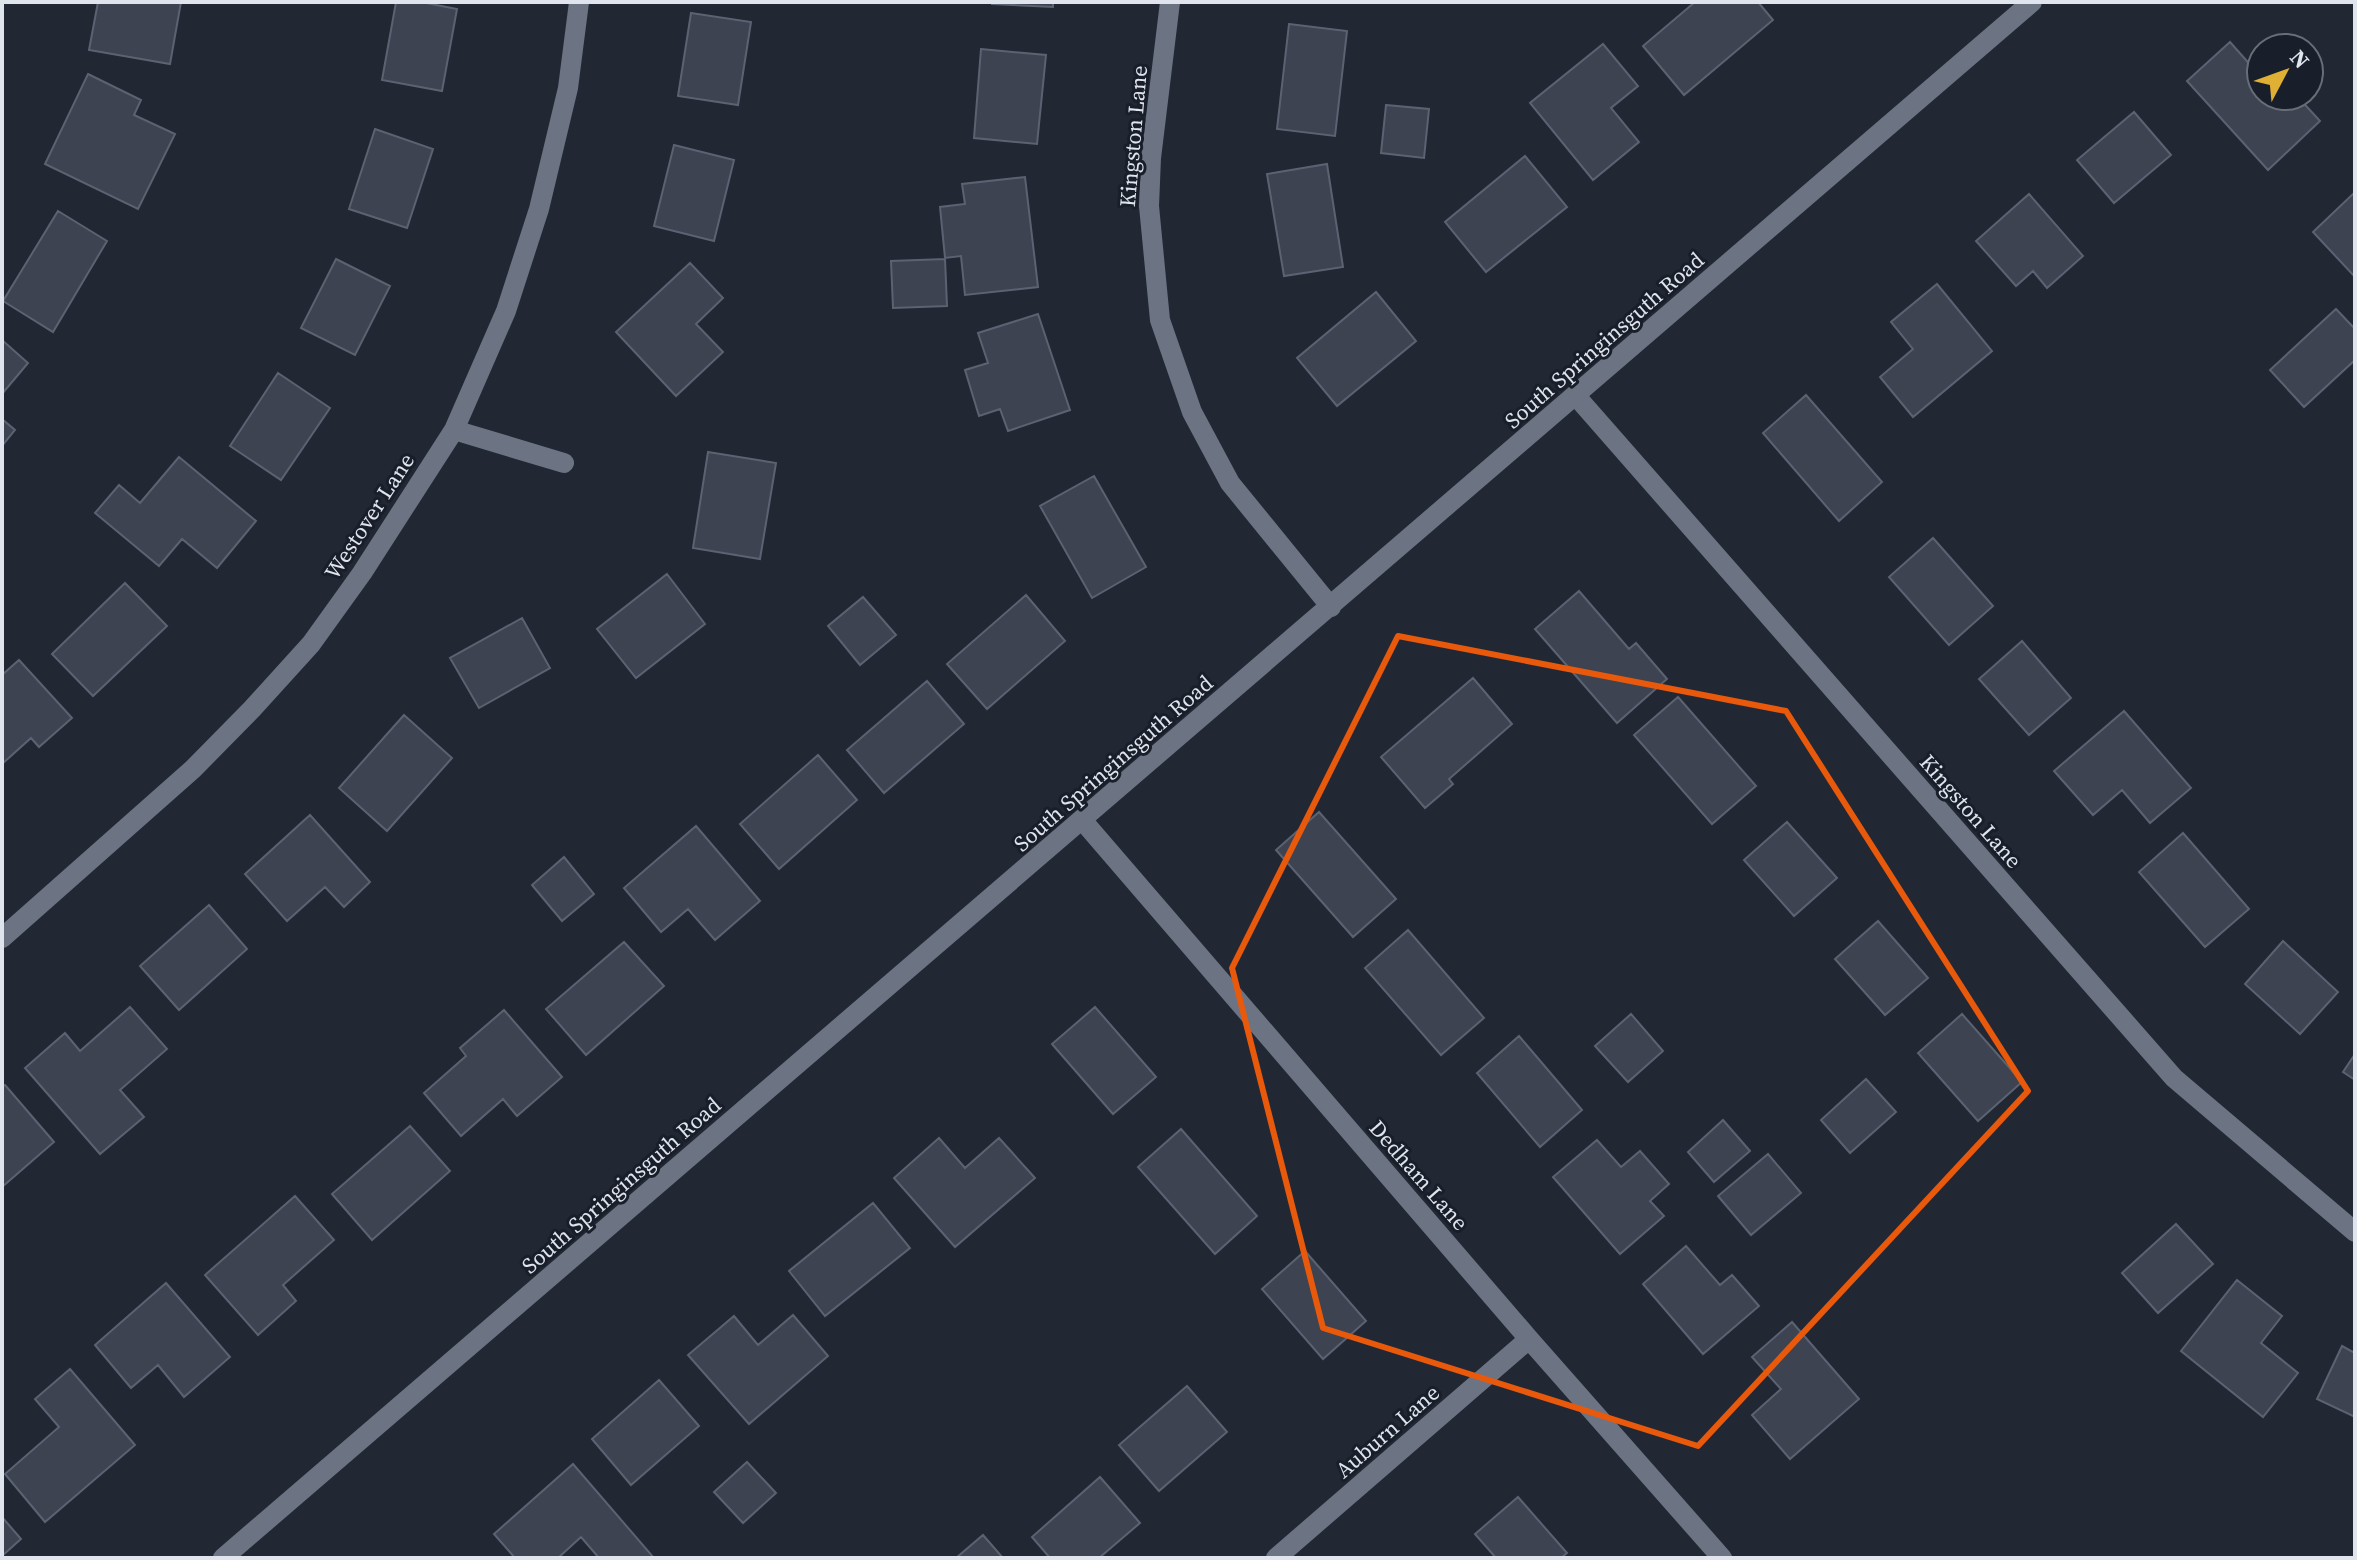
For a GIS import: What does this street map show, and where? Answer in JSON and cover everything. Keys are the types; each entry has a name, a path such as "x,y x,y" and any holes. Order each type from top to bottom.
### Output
{"street":[{"name":"Westover Lane","path":"2,938 193,769 311,644 362,573 454,430 506,311 539,209 568,88 579,2"},
{"name":"Kingston Lane","path":"1170,2 1151,158 1149,206 1160,320 1192,412 1230,483 1331,607"},
{"name":"South Springinsguth Road","path":"223,1558 2032,2"},
{"name":"Kingston Lane","path":"1576,396 2174,1078 2355,1232"},
{"path":"454,430 564,463"},
{"name":"Dedham Lane","path":"1083,821 1722,1558"},
{"name":"Auburn Lane","path":"1276,1558 1529,1339"}],"highlighted area":[{"path":"1398,636 1786,711 2028,1091 1698,1446 1323,1328 1232,968"}],"building":[{"path":"98,2 181,2 170,64 89,50"},
{"path":"396,2 421,2 457,9 442,91 382,80"},
{"path":"1053,2 1053,7 992,4"},
{"path":"1695,2 1758,2 1773,20 1684,95 1643,46"},
{"path":"691,13 751,22 738,105 678,96"},
{"path":"1289,24 1347,31 1335,136 1277,129"},
{"path":"2230,42 2245,59 2245,112 2312,112 2320,121 2268,170 2187,81"},
{"path":"1603,44 1638,86 1611,108 1639,142 1593,180 1530,103"},
{"path":"981,49 1046,55 1037,144 974,138"},
{"path":"88,74 141,100 134,115 175,134 138,209 45,164"},
{"path":"1386,105 1429,109 1424,158 1381,153"},
{"path":"2134,112 2171,155 2114,203 2077,160"},
{"path":"375,129 433,149 407,228 349,209"},
{"path":"674,145 734,160 714,241 654,226"},
{"path":"1525,156 1567,207 1486,272 1445,222"},
{"path":"1327,164 1343,267 1284,276 1267,174"},
{"path":"1025,177 1038,287 965,295 961,256 945,258 940,207 965,204 962,184"},
{"path":"2355,192 2355,277 2313,232"},
{"path":"2029,194 2083,256 2047,288 2033,271 2016,286 1976,241"},
{"path":"58,211 107,241 53,332 3,301"},
{"path":"336,259 390,286 355,355 301,328"},
{"path":"945,259 947,306 893,308 891,261"},
{"path":"690,263 723,298 696,324 723,352 676,396 616,332"},
{"path":"1937,284 1992,351 1913,417 1880,377 1913,349 1891,322"},
{"path":"1376,292 1416,341 1337,406 1297,358"},
{"path":"2336,309 2355,329 2355,360 2304,407 2270,370"},
{"path":"1038,314 1070,410 1008,431 1000,409 979,416 965,370 988,363 978,333"},
{"path":"2,340 28,363 2,394"},
{"path":"278,373 330,408 281,480 230,446"},
{"path":"1806,395 1882,482 1839,521 1763,433"},
{"path":"2,419 15,430 2,446"},
{"path":"708,452 776,463 760,559 693,548"},
{"path":"179,457 256,521 217,568 182,539 159,566 95,513 119,485 140,503"},
{"path":"1094,476 1146,567 1092,598 1040,506"},
{"path":"1933,538 1993,606 1949,645 1889,577"},
{"path":"667,574 705,624 636,678 597,629"},
{"path":"125,583 167,626 93,696 52,654"},
{"path":"1579,591 1629,649 1636,643 1667,679 1617,723 1535,629"},
{"path":"1026,595 1065,641 987,709 947,664"},
{"path":"863,597 896,635 860,665 828,626"},
{"path":"522,618 550,668 479,708 450,658"},
{"path":"2022,641 2071,698 2029,735 1979,679"},
{"path":"19,660 72,718 39,747 31,738 2,764 2,675"},
{"path":"1473,678 1512,724 1449,779 1453,784 1425,808 1381,757"},
{"path":"927,681 964,724 884,793 847,750"},
{"path":"1678,697 1756,786 1712,824 1634,735"},
{"path":"2124,711 2191,788 2150,823 2122,790 2093,815 2054,771"},
{"path":"404,715 452,758 387,831 339,788"},
{"path":"818,755 857,800 779,869 740,824"},
{"path":"1319,812 1396,899 1353,937 1276,850"},
{"path":"310,815 370,882 344,907 325,887 287,921 245,874"},
{"path":"1787,822 1837,878 1794,916 1744,860"},
{"path":"696,826 760,901 715,940 688,909 661,932 624,888"},
{"path":"2183,833 2249,909 2205,947 2139,872"},
{"path":"564,857 594,894 562,921 532,885"},
{"path":"209,905 247,949 179,1010 140,966"},
{"path":"1878,921 1928,978 1885,1015 1835,959"},
{"path":"1408,930 1484,1018 1441,1055 1365,968"},
{"path":"2283,941 2338,992 2300,1034 2245,984"},
{"path":"624,942 664,986 586,1055 546,1009"},
{"path":"130,1007 167,1049 120,1090 144,1117 100,1154 25,1068 65,1033 80,1051"},
{"path":"1095,1007 1156,1077 1113,1114 1052,1044"},
{"path":"504,1010 562,1077 517,1116 503,1099 461,1136 424,1093 466,1056 460,1048"},
{"path":"1631,1014 1663,1051 1628,1082 1595,1046"},
{"path":"1962,1014 2022,1082 1978,1121 1918,1053"},
{"path":"1519,1036 1582,1110 1540,1147 1477,1073"},
{"path":"2355,1054 2355,1080 2343,1072"},
{"path":"1866,1079 1896,1112 1850,1153 1821,1120"},
{"path":"5,1085 54,1142 2,1187 2,1087"},
{"path":"1723,1120 1750,1151 1714,1182 1688,1152"},
{"path":"410,1126 450,1171 372,1240 332,1194"},
{"path":"1181,1129 1257,1216 1215,1254 1138,1167"},
{"path":"939,1138 965,1168 999,1138 1035,1178 955,1247 894,1178"},
{"path":"1597,1140 1621,1167 1640,1151 1669,1184 1650,1201 1664,1216 1620,1254 1553,1177"},
{"path":"1768,1154 1801,1193 1751,1235 1718,1196"},
{"path":"295,1196 334,1240 283,1285 296,1301 258,1335 205,1275"},
{"path":"873,1203 910,1248 825,1316 789,1271"},
{"path":"2176,1224 2213,1264 2158,1313 2122,1273"},
{"path":"1686,1246 1720,1285 1732,1275 1759,1306 1703,1354 1643,1284"},
{"path":"1305,1251 1366,1321 1323,1359 1262,1289"},
{"path":"2237,1280 2282,1316 2261,1343 2298,1373 2263,1417 2181,1351"},
{"path":"166,1283 230,1357 184,1397 158,1365 131,1388 95,1345"},
{"path":"793,1315 828,1356 749,1424 688,1355 734,1316 758,1345"},
{"path":"1792,1322 1859,1399 1790,1459 1752,1415 1781,1389 1752,1357"},
{"path":"2342,1346 2355,1353 2355,1417 2317,1399"},
{"path":"70,1369 135,1445 45,1522 5,1474 59,1427 35,1399"},
{"path":"659,1380 699,1426 631,1485 592,1439"},
{"path":"1187,1386 1227,1432 1159,1491 1119,1445"},
{"path":"747,1462 776,1493 743,1523 714,1492"},
{"path":"573,1464 654,1558 599,1558 581,1537 558,1558 515,1558 494,1534"},
{"path":"1100,1477 1140,1523 1099,1558 1050,1558 1032,1537"},
{"path":"1518,1497 1567,1553 1561,1558 1496,1558 1475,1534"},
{"path":"2,1517 21,1539 2,1556"},
{"path":"983,1535 1003,1558 956,1558"}]}
